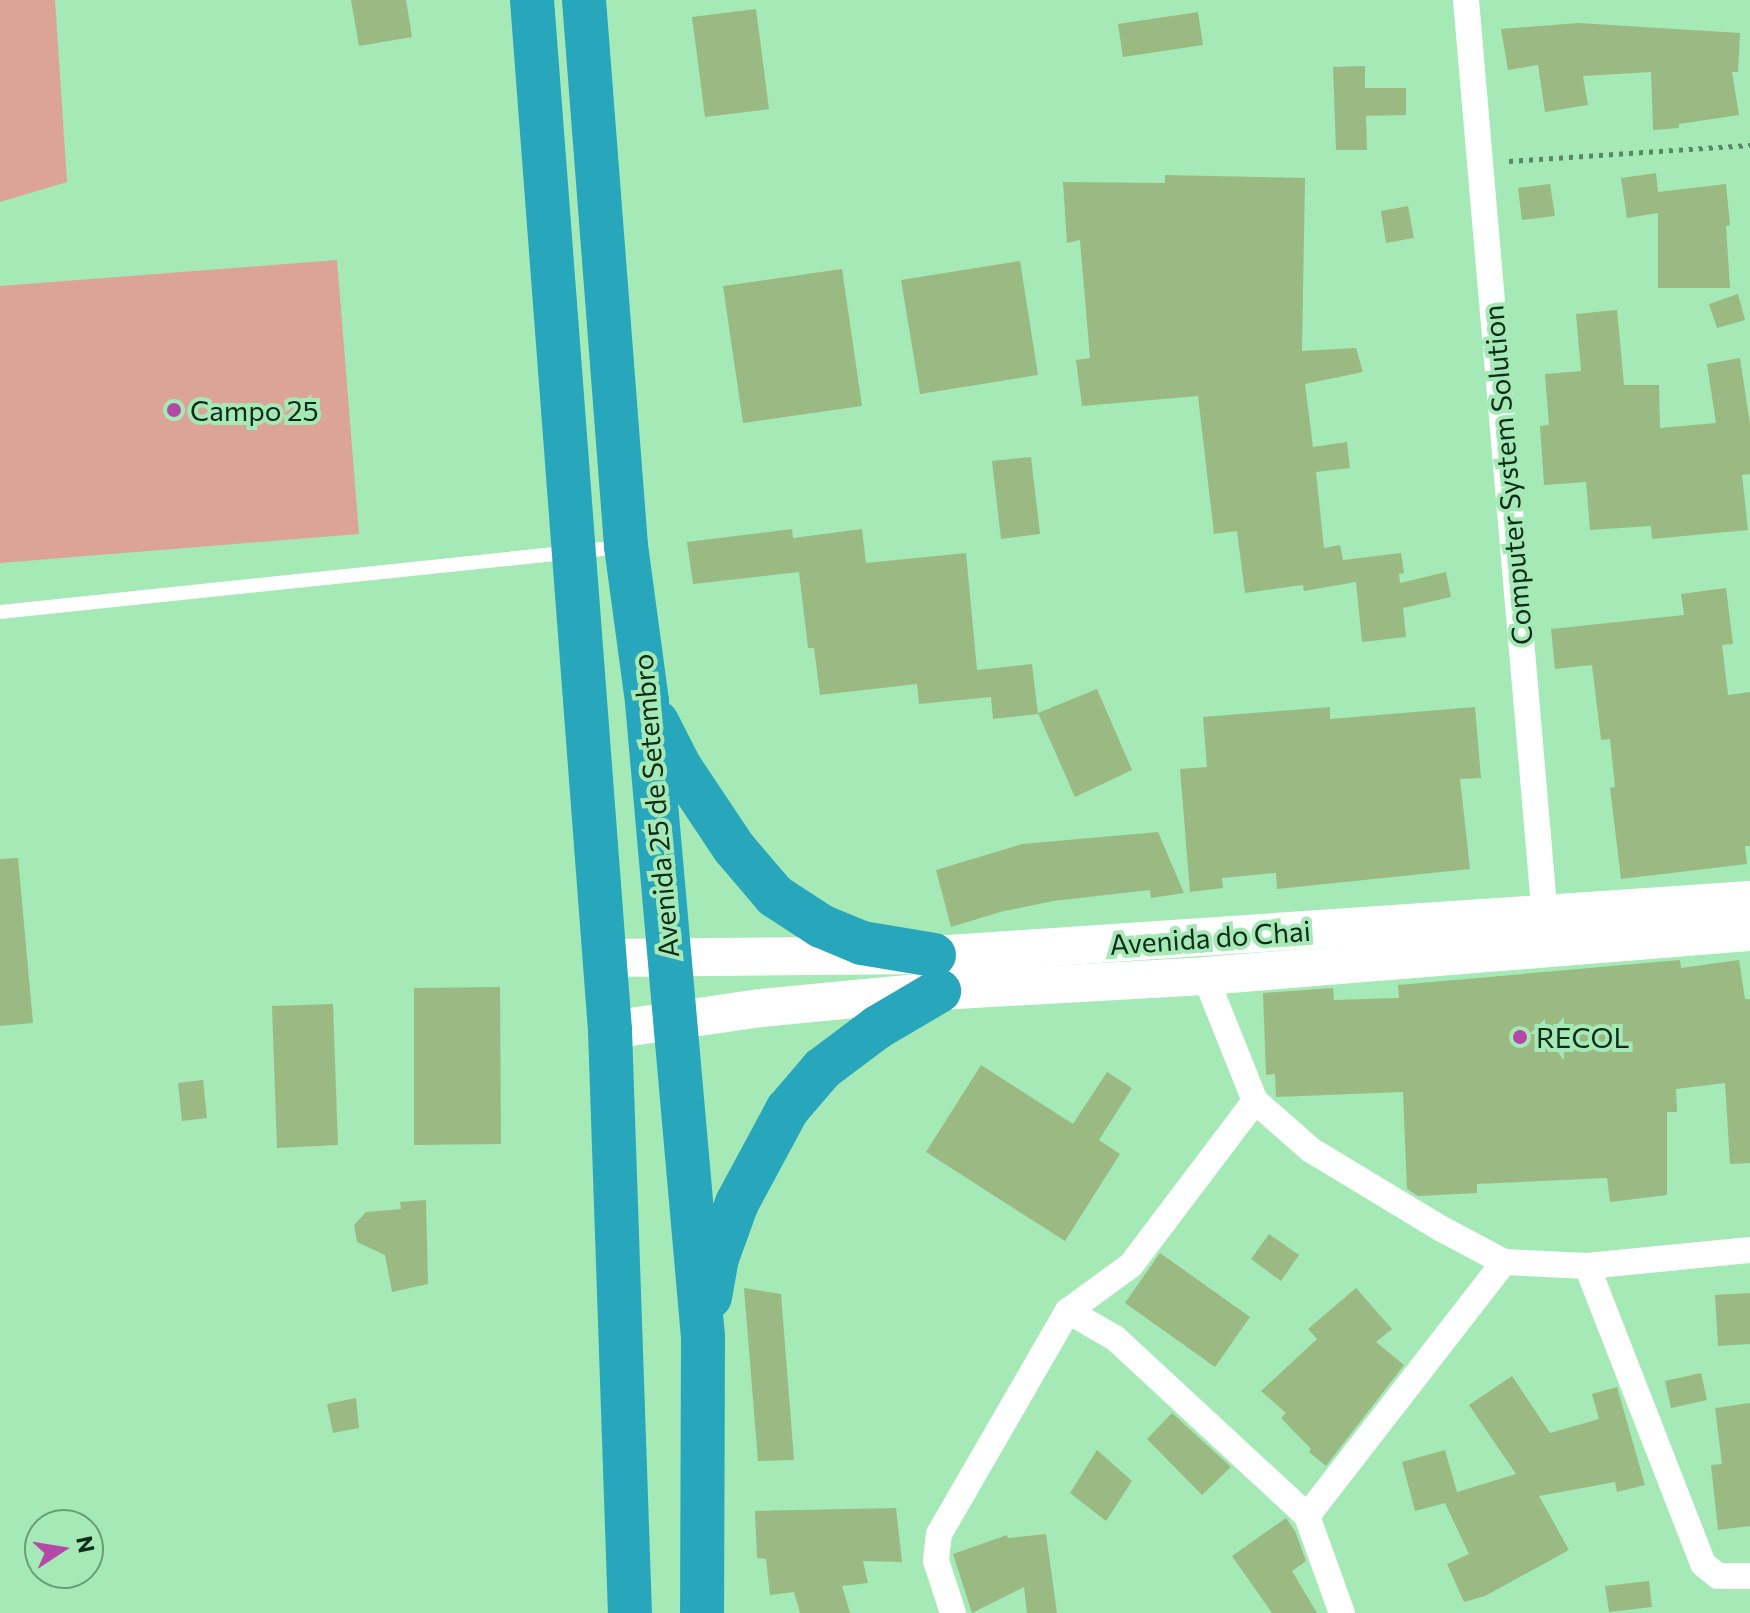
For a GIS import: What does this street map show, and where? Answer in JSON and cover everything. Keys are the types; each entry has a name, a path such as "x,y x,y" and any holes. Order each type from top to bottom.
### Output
{"highway":[{"path":"532,0 610,1030 630,1613"},
{"name":"Avenida 25 de Setembro","path":"584,0 626,546 647,702 703,1337 702,1613"},
{"path":"647,702 694,788 734,848 775,896 821,926 936,973 878,1027 822,1069 787,1110 737,1203 717,1258 703,1337"}],"main road":[{"name":"Avenida do Chai","path":"604,958 670,955 936,973 1205,976 1546,932 1750,900"},
{"name":"Avenida do Chai","path":"610,1030 936,973 1546,932 1750,932"}],"street":[{"name":"Computer System Solution","path":"1466,0 1546,932"},
{"path":"1205,976 1255,1101 1311,1150 1440,1228 1504,1262 1587,1266 1750,1250"},
{"path":"953,1613 936,1561 939,1534 1068,1311 1131,1265 1255,1101"},
{"path":"1307,1516 1504,1262"},
{"path":"1587,1266 1703,1564 1718,1576 1750,1576"},
{"path":"1068,1311 1115,1338 1307,1516 1342,1613"}],"lane":[{"path":"0,612 626,546"}],"path":[{"path":"1480,163 1750,145"}],"shaded area":[{"path":"0,0 55,0 67,182 0,202"},
{"name":"Campo 25","path":"337,260 359,534 0,563 0,286"}],"building":[{"path":"351,0 406,0 412,37 359,46"},
{"path":"756,9 769,109 705,117 692,17"},
{"path":"1198,12 1203,45 1123,57 1118,24"},
{"path":"1578,23 1740,33 1738,72 1732,72 1739,115 1679,124 1679,128 1653,130 1651,72 1583,76 1588,105 1545,112 1538,65 1508,70 1501,29"},
{"path":"1365,66 1365,88 1406,88 1406,115 1366,116 1367,150 1336,150 1333,67"},
{"path":"1656,173 1658,192 1726,184 1730,225 1726,226 1730,288 1658,288 1658,213 1627,218 1621,178"},
{"path":"1165,175 1305,178 1302,351 1356,348 1363,372 1305,384 1313,447 1347,442 1350,468 1316,472 1324,548 1340,545 1343,560 1401,553 1404,573 1399,574 1400,583 1446,572 1451,597 1403,608 1406,637 1362,642 1356,582 1304,591 1303,585 1245,593 1237,531 1214,534 1198,396 1082,406 1076,360 1090,358 1080,240 1067,243 1063,182 1165,183"},
{"path":"1550,184 1555,216 1522,220 1518,188"},
{"path":"1408,206 1414,238 1386,243 1381,211"},
{"path":"1020,261 1038,375 920,394 901,280"},
{"path":"842,269 862,406 743,423 723,286"},
{"path":"1738,294 1745,320 1717,328 1709,304"},
{"path":"1617,310 1624,385 1659,385 1660,428 1716,423 1707,364 1740,358 1750,424 1750,474 1742,475 1748,530 1652,539 1651,526 1590,530 1586,482 1544,485 1540,426 1549,425 1545,374 1581,371 1576,314"},
{"path":"1031,457 1040,534 1001,539 992,461"},
{"path":"792,529 793,538 862,529 866,563 966,553 977,670 1032,664 1038,714 993,719 991,697 919,704 917,684 820,695 814,648 808,648 799,572 693,584 687,542"},
{"path":"1726,588 1733,644 1722,645 1728,695 1750,692 1750,846 1745,846 1747,864 1621,879 1610,788 1615,787 1610,739 1601,740 1592,665 1555,669 1551,629 1684,615 1681,594"},
{"path":"1097,689 1132,770 1075,797 1038,713"},
{"path":"1330,707 1330,719 1475,707 1481,778 1460,779 1470,869 1277,889 1276,873 1222,878 1223,888 1190,892 1180,769 1207,767 1203,717"},
{"path":"1158,832 1184,893 1151,898 1150,890 1053,901 1000,912 951,927 936,870 1022,844"},
{"path":"18,858 33,1023 0,1026 0,859"},
{"path":"1680,960 1681,968 1739,960 1745,999 1750,999 1750,1163 1730,1164 1725,1083 1676,1089 1677,1112 1667,1112 1667,1195 1610,1202 1607,1178 1477,1184 1477,1193 1418,1196 1407,1189 1403,1092 1276,1097 1275,1074 1266,1075 1263,993 1333,988 1334,1000 1399,998 1398,985"},
{"path":"500,987 501,1144 414,1145 414,988"},
{"path":"333,1004 338,1145 277,1148 272,1006"},
{"path":"981,1065 1073,1124 1107,1072 1132,1088 1099,1140 1120,1154 1065,1241 926,1152"},
{"path":"203,1080 207,1118 182,1121 178,1083"},
{"path":"426,1200 428,1284 392,1292 385,1255 357,1242 354,1225 366,1212 401,1209 400,1202"},
{"path":"1269,1234 1299,1255 1281,1281 1251,1259"},
{"path":"1160,1253 1250,1317 1215,1367 1125,1303"},
{"path":"744,1288 781,1294 794,1460 758,1461"},
{"path":"1356,1288 1392,1329 1376,1342 1404,1365 1326,1466 1309,1452 1311,1449 1281,1418 1286,1413 1261,1391 1317,1339 1308,1329"},
{"path":"1750,1293 1750,1344 1718,1346 1715,1295"},
{"path":"1701,1373 1707,1400 1671,1408 1665,1381"},
{"path":"1512,1376 1550,1433 1599,1419 1592,1394 1617,1387 1645,1485 1617,1492 1615,1482 1539,1496 1569,1550 1485,1596 1464,1602 1447,1564 1469,1554 1445,1503 1415,1511 1402,1462 1445,1450 1457,1492 1516,1474 1469,1405"},
{"path":"356,1398 359,1428 333,1433 327,1404"},
{"path":"1750,1403 1750,1526 1718,1530 1711,1465 1722,1464 1715,1408"},
{"path":"1172,1413 1231,1467 1202,1495 1147,1439"},
{"path":"1097,1450 1132,1481 1106,1521 1070,1493"},
{"path":"896,1508 902,1562 863,1561 868,1583 842,1586 850,1613 800,1613 794,1592 770,1595 766,1559 757,1558 755,1511"},
{"path":"1286,1518 1295,1531 1306,1561 1292,1571 1317,1613 1272,1613 1232,1556"},
{"path":"1046,1534 1057,1613 1027,1613 1024,1587 972,1613 953,1554 1007,1535 1008,1538"},
{"path":"1649,1581 1652,1607 1609,1612 1605,1586"}],"place":[{"name":"Campo 25","path":"174,410"},
{"name":"RECOL","path":"1520,1037"}]}
